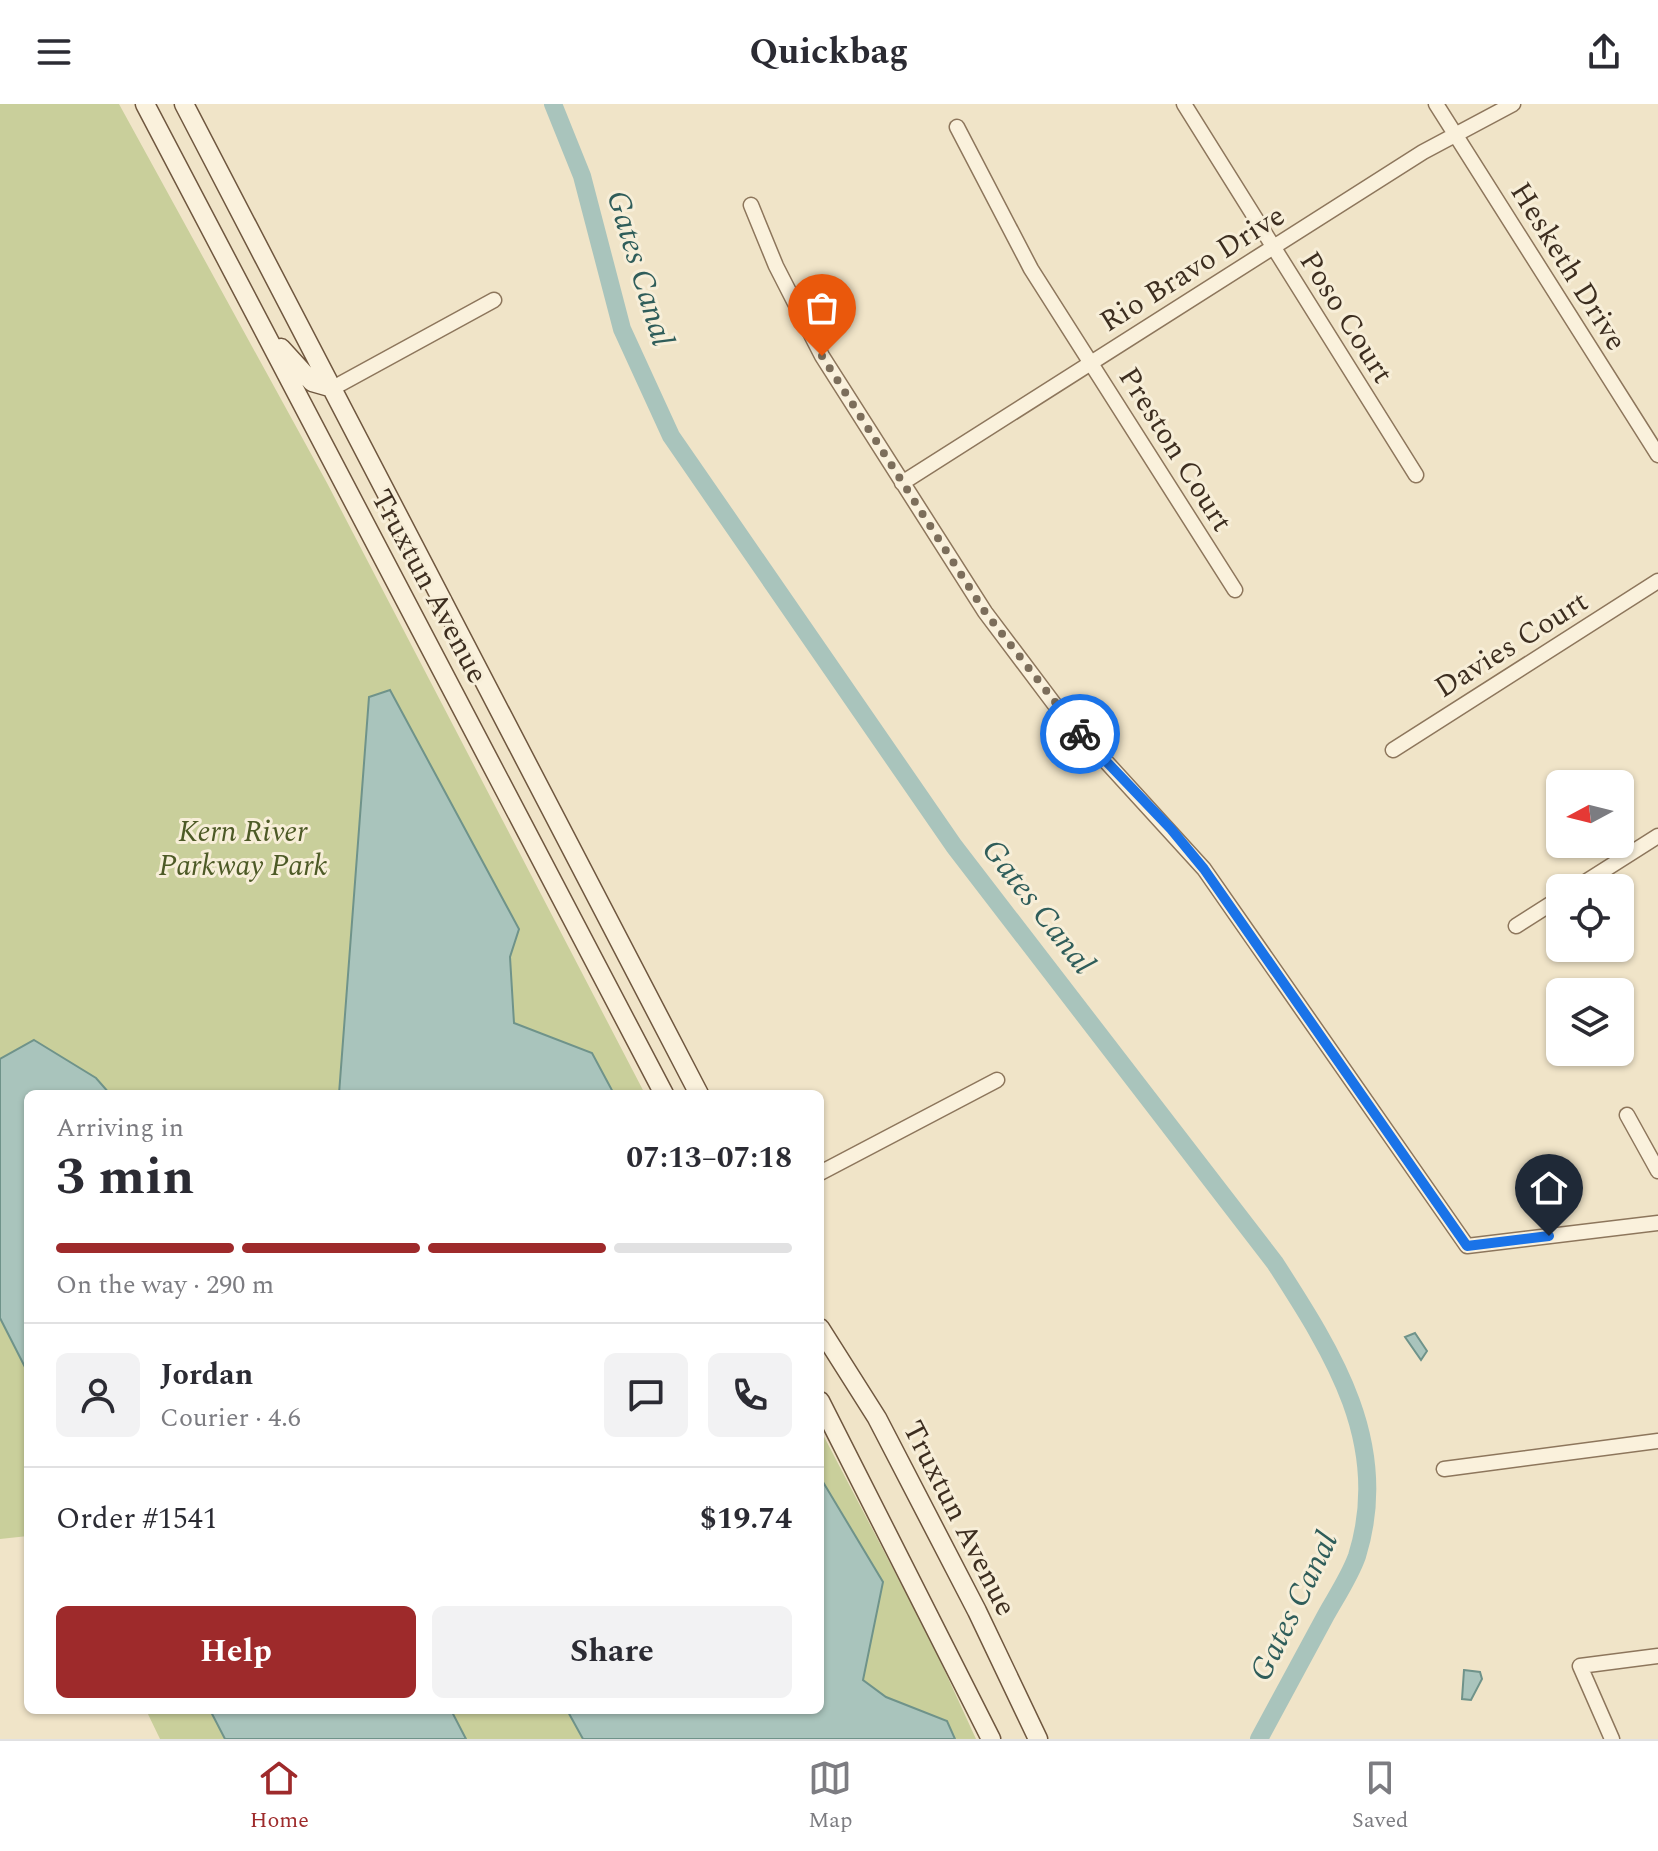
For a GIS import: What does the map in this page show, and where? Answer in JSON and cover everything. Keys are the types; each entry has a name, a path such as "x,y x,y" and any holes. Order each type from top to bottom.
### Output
{"main road":[{"name":"Truxtun Avenue","path":"145,104 662,1090"},
{"name":"Truxtun Avenue","path":"184,104 697,1090"},
{"path":"262,328 312,382 333,388"},
{"name":"Truxtun Avenue","path":"824,1334 877,1418 977,1611 1038,1739"},
{"path":"824,1409 991,1739"}],"street":[{"name":"Poso Court","path":"1184,104 1416,475"},
{"name":"Hesketh Drive","path":"1436,104 1658,455"},
{"name":"Rio Bravo Drive","path":"902,483 1454,134 1513,104"},
{"name":"Preston Court","path":"957,127 1031,269 1235,590"},
{"path":"751,205 797,312 902,483 1020,661 1078,731 1171,829 1204,869 1467,1246 1658,1223"},
{"path":"333,388 494,300"},
{"name":"Davies Court","path":"1393,750 1658,581"},
{"path":"1598,874 1658,836"},
{"path":"1516,926 1546,907"},
{"path":"824,1171 997,1080"},
{"path":"1627,1115 1658,1171"},
{"path":"1444,1469 1658,1441"},
{"path":"1612,1739 1580,1666 1658,1656"}],"green space":[{"name":"Kern River Parkway Park","path":"0,104 119,104 327,483 643,1090 24,1090 24,1536 0,1539"},
{"path":"824,1437 932,1643 976,1739 160,1739 148,1714 824,1714"}],"water":[{"path":"390,690 519,929 510,957 514,1023 592,1053 612,1090 339,1090 369,697"},
{"path":"34,1040 96,1078 106,1090 24,1090 24,1365 0,1318 0,1059"},
{"path":"1415,1333 1427,1351 1421,1360 1405,1337"},
{"path":"824,1484 883,1582 863,1680 886,1697 947,1721 955,1739 583,1739 569,1714 824,1714"},
{"path":"1464,1670 1480,1672 1482,1679 1471,1700 1462,1699"},
{"path":"212,1714 453,1714 466,1739 225,1739"}],"waterway":[{"name":"Gates Canal","path":"553,104 582,176 622,329 671,436 954,846 1275,1263 1336,1366 1362,1438 1367,1476 1366,1515 1351,1571 1259,1739"}],"way so far":[{"path":"822,356 985,612 1020,661 1080,734"}],"route":[{"path":"1080,734 1171,829 1204,869 1467,1246 1549,1236"}]}
